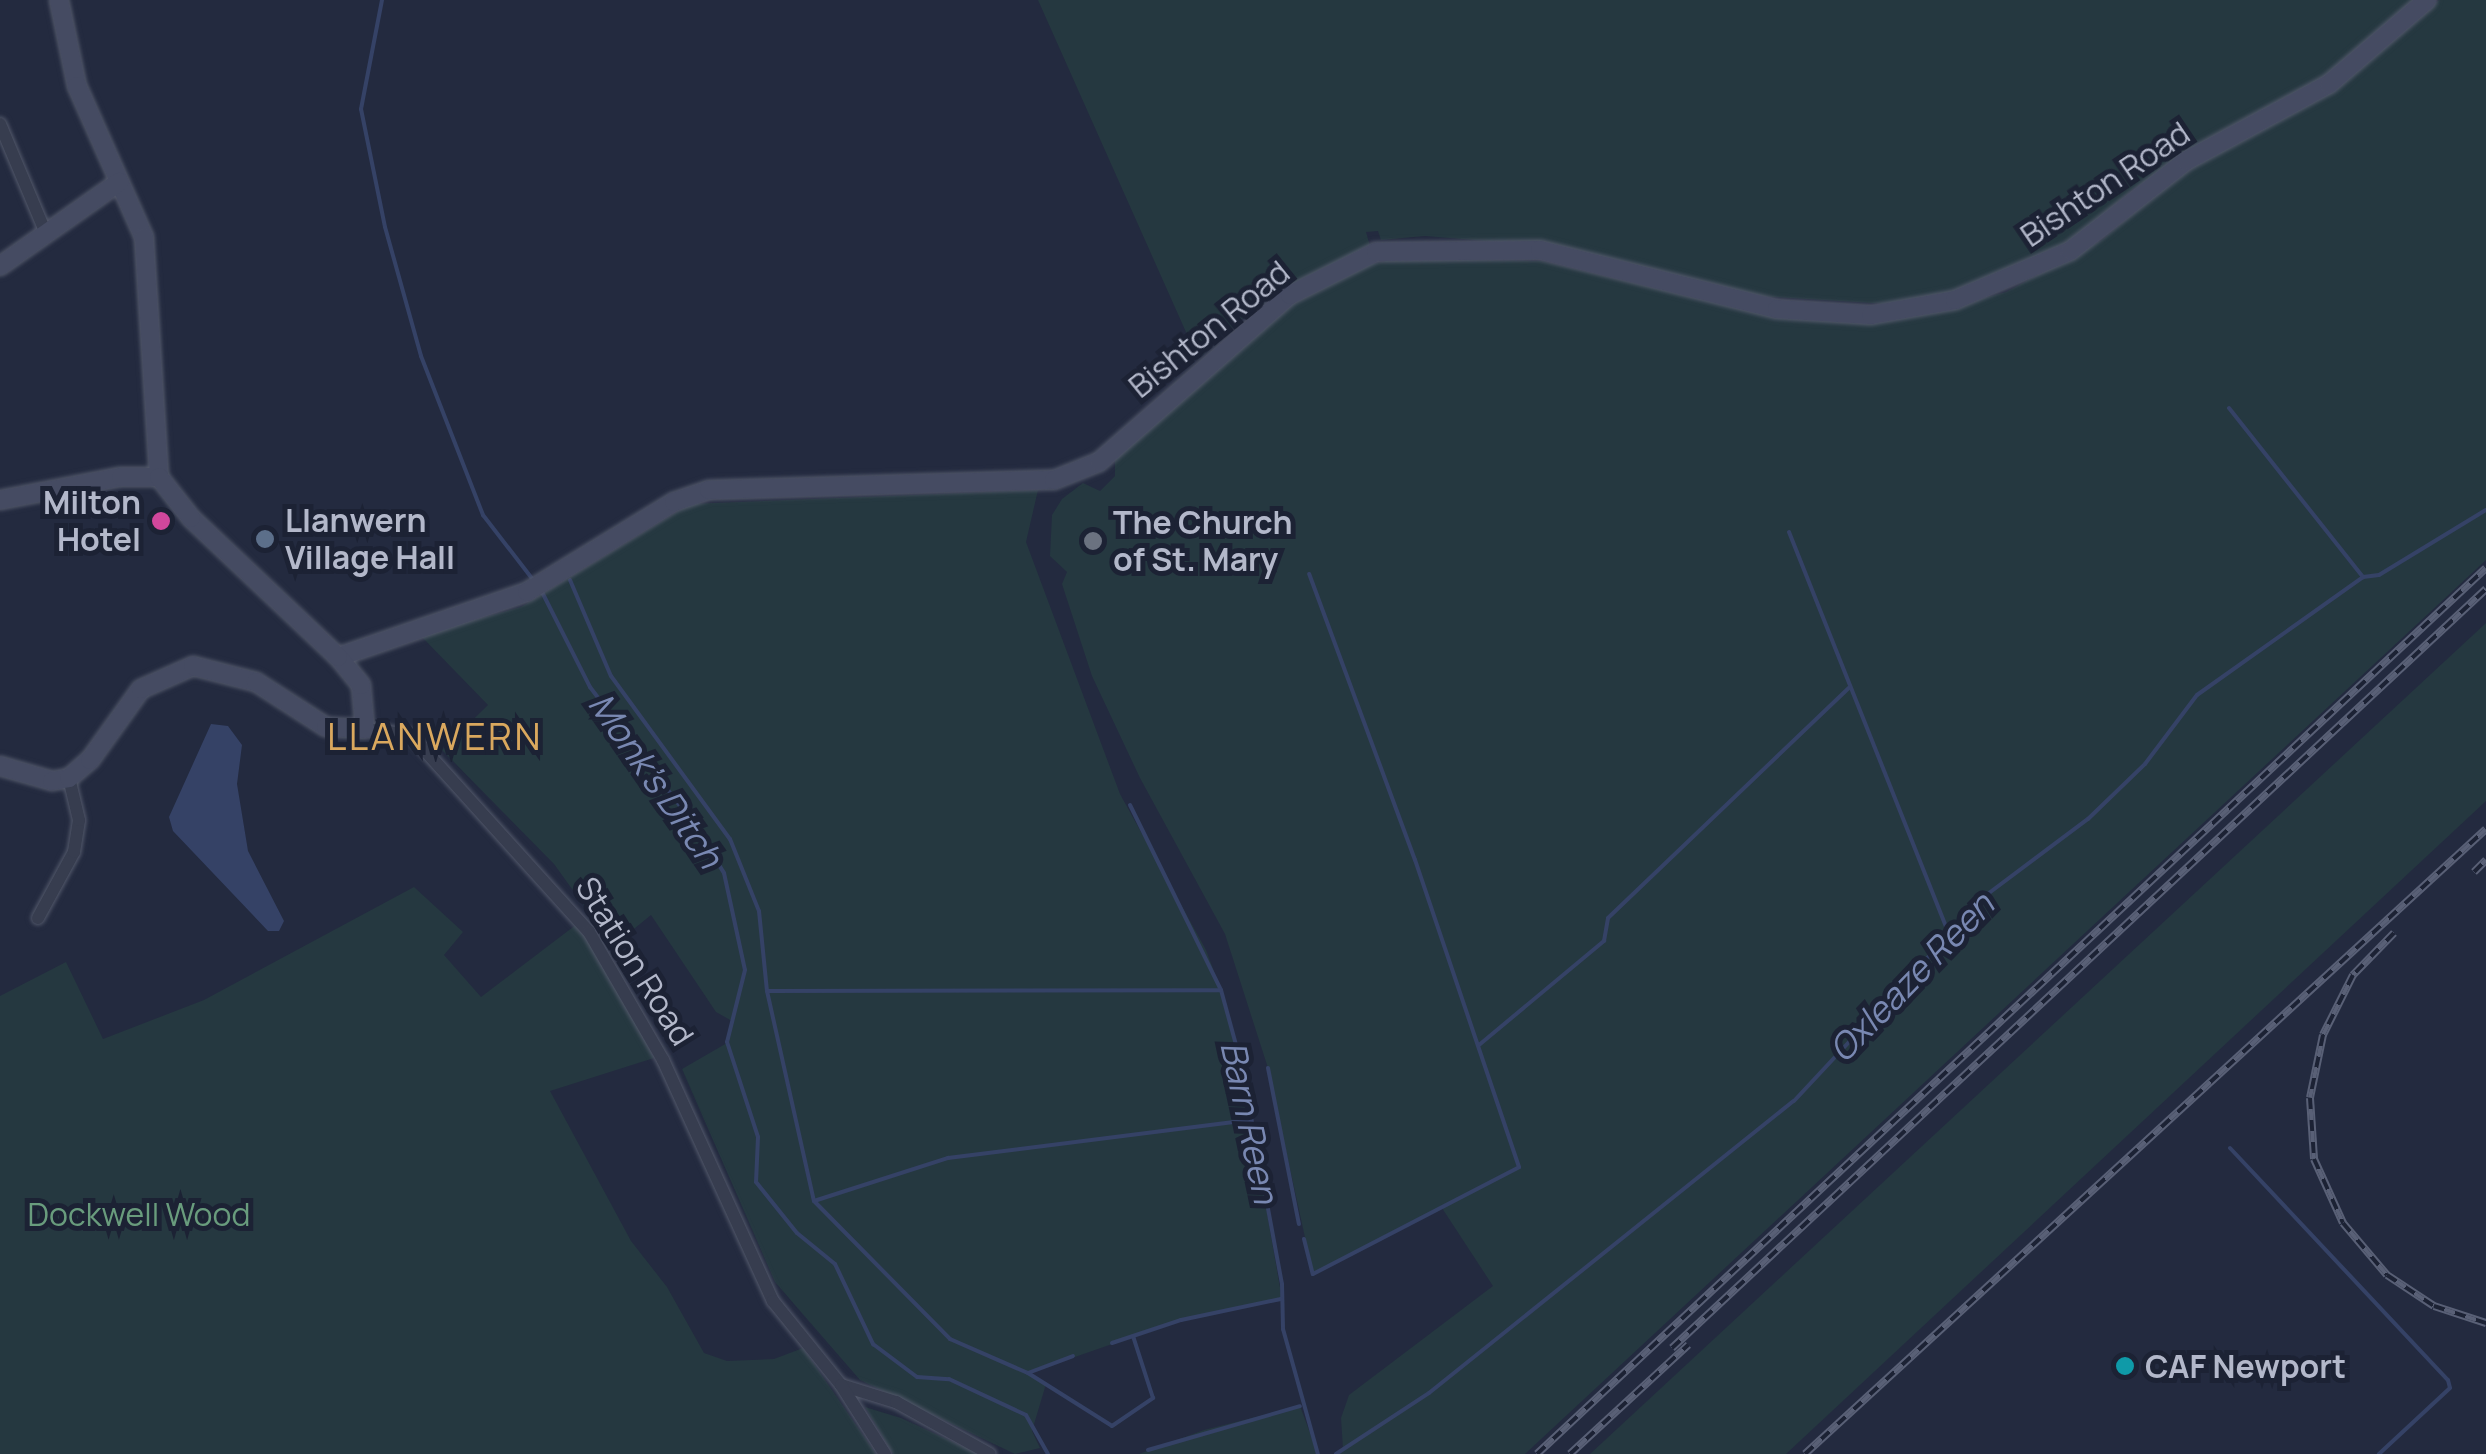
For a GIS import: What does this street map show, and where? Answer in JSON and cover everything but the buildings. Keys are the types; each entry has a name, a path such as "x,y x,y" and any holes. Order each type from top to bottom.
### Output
{"street":[{"path":"0,766 52,781 69,778 90,760 141,689 181,668 225,669 326,727 365,729 360,685 338,657 191,518 158,476 148,263 138,214 76,86 60,0"},
{"name":"Bishton Road","path":"338,657 527,592 674,502 709,490 1054,480 1099,462 1278,304 1376,252 1540,250 1778,308 1870,315 1955,300 2070,252 2186,161 2329,84 2426,0"},
{"path":"0,124 45,231"},
{"path":"0,266 120,182"},
{"path":"0,500 158,476"},
{"name":"Station Road","path":"365,729 388,728 422,745 589,932 663,1060 773,1301 840,1386 885,1454"},
{"path":"38,918 74,852 79,820 69,778"},
{"path":"840,1386 896,1402 990,1454"}],"green space":[{"path":"1038,0 2414,0 2335,70 2134,188 2075,239 1967,289 1889,304 1756,296 1535,245 1425,236 1381,240 1378,231 1366,232 1370,246 1263,300 1198,359"},
{"path":"2439,0 2486,0 2486,560 1525,1454 1336,1454 1343,1449 1341,1418 1349,1395 1493,1286 1442,1208 1313,1274 1268,1068 1225,934 1140,778 1092,676 1062,584 1067,572 1050,556 1052,515 1062,499 1083,483 1100,491 1115,476 1115,459 1285,307 1358,267 1396,259 1542,261 1749,311 1940,310 2006,292 2102,240 2181,173 2321,97"},
{"path":"1038,490 1026,542 1120,794 1206,950 1221,990 1241,1063 1282,1299 1181,1320 1029,1373 1046,1384 1032,1431 1040,1448 1015,1454 860,1380 775,1282 682,1069 727,1043 732,1021 716,1012 651,915 613,946 554,864 442,750 488,705 420,635 521,607 690,504"},
{"path":"2486,623 2486,801 1786,1454 1590,1454"},
{"name":"Dockwell Wood","path":"414,887 463,932 444,955 481,997 581,921 654,1058 550,1091 631,1241 667,1287 704,1353 727,1361 774,1359 803,1348 876,1454 0,1454 0,996 66,962 103,1039 204,1000"},
{"path":"1300,1406 1318,1454 1139,1454 1204,1430"},
{"path":"865,1407 901,1418 979,1454 893,1454"}],"water":[{"path":"211,724 228,726 242,745 237,784 248,851 284,921 279,931 268,931 173,831 169,817"}],"waterway":[{"name":"Monk's Ditch","path":"382,0 361,109 385,227 421,356 483,515 534,581"},
{"path":"2229,408 2363,577"},
{"name":"Oxleaze Reen","path":"1336,1454 1429,1393 1794,1101 1985,896 2088,819 2145,764 2197,695 2363,577 2379,575 2486,510"},
{"path":"1789,532 1950,936"},
{"path":"1304,1239 1313,1274 1519,1167 1415,860 1309,574"},
{"path":"570,580 611,676 730,839 759,911 767,991 814,1201 950,1339 1028,1373 1112,1426 1153,1398 1133,1336"},
{"name":"Monk's Ditch","path":"540,588 590,687 693,823 724,873 745,970 727,1042 758,1137 756,1182 797,1233 835,1264 873,1344 917,1377 949,1379 1026,1415 1048,1454"},
{"path":"1479,1045 1604,941 1608,918 1849,688"},
{"name":"Barn Reen","path":"1130,805 1221,990 1241,1063 1282,1284 1283,1329 1318,1454"},
{"path":"767,991 1221,990"},
{"path":"1268,1068 1299,1224"},
{"path":"814,1201 948,1158 1250,1120"},
{"path":"2230,1148 2448,1380 2450,1388 2379,1454"},
{"path":"1112,1343 1181,1320 1281,1299"},
{"path":"1028,1373 1073,1356"},
{"path":"1148,1450 1300,1406"}],"railway":[{"path":"1537,1454 2486,568"},
{"path":"1672,1348 2486,589"},
{"path":"1805,1454 2486,829"},
{"path":"2474,872 2486,860"},
{"path":"2394,933 2353,975 2323,1035 2310,1098 2314,1159 2343,1223 2387,1275 2434,1306 2486,1323"},
{"path":"1570,1454 1688,1345"}],"place":[{"name":"Milton Hotel","path":"161,521"},
{"name":"Llanwern Village Hall","path":"265,539"},
{"name":"The Church of St. Mary","path":"1093,541"},
{"name":"CAF Newport","path":"2125,1366"}],"district":[{"name":"LLANWERN","path":"435,736"}]}
